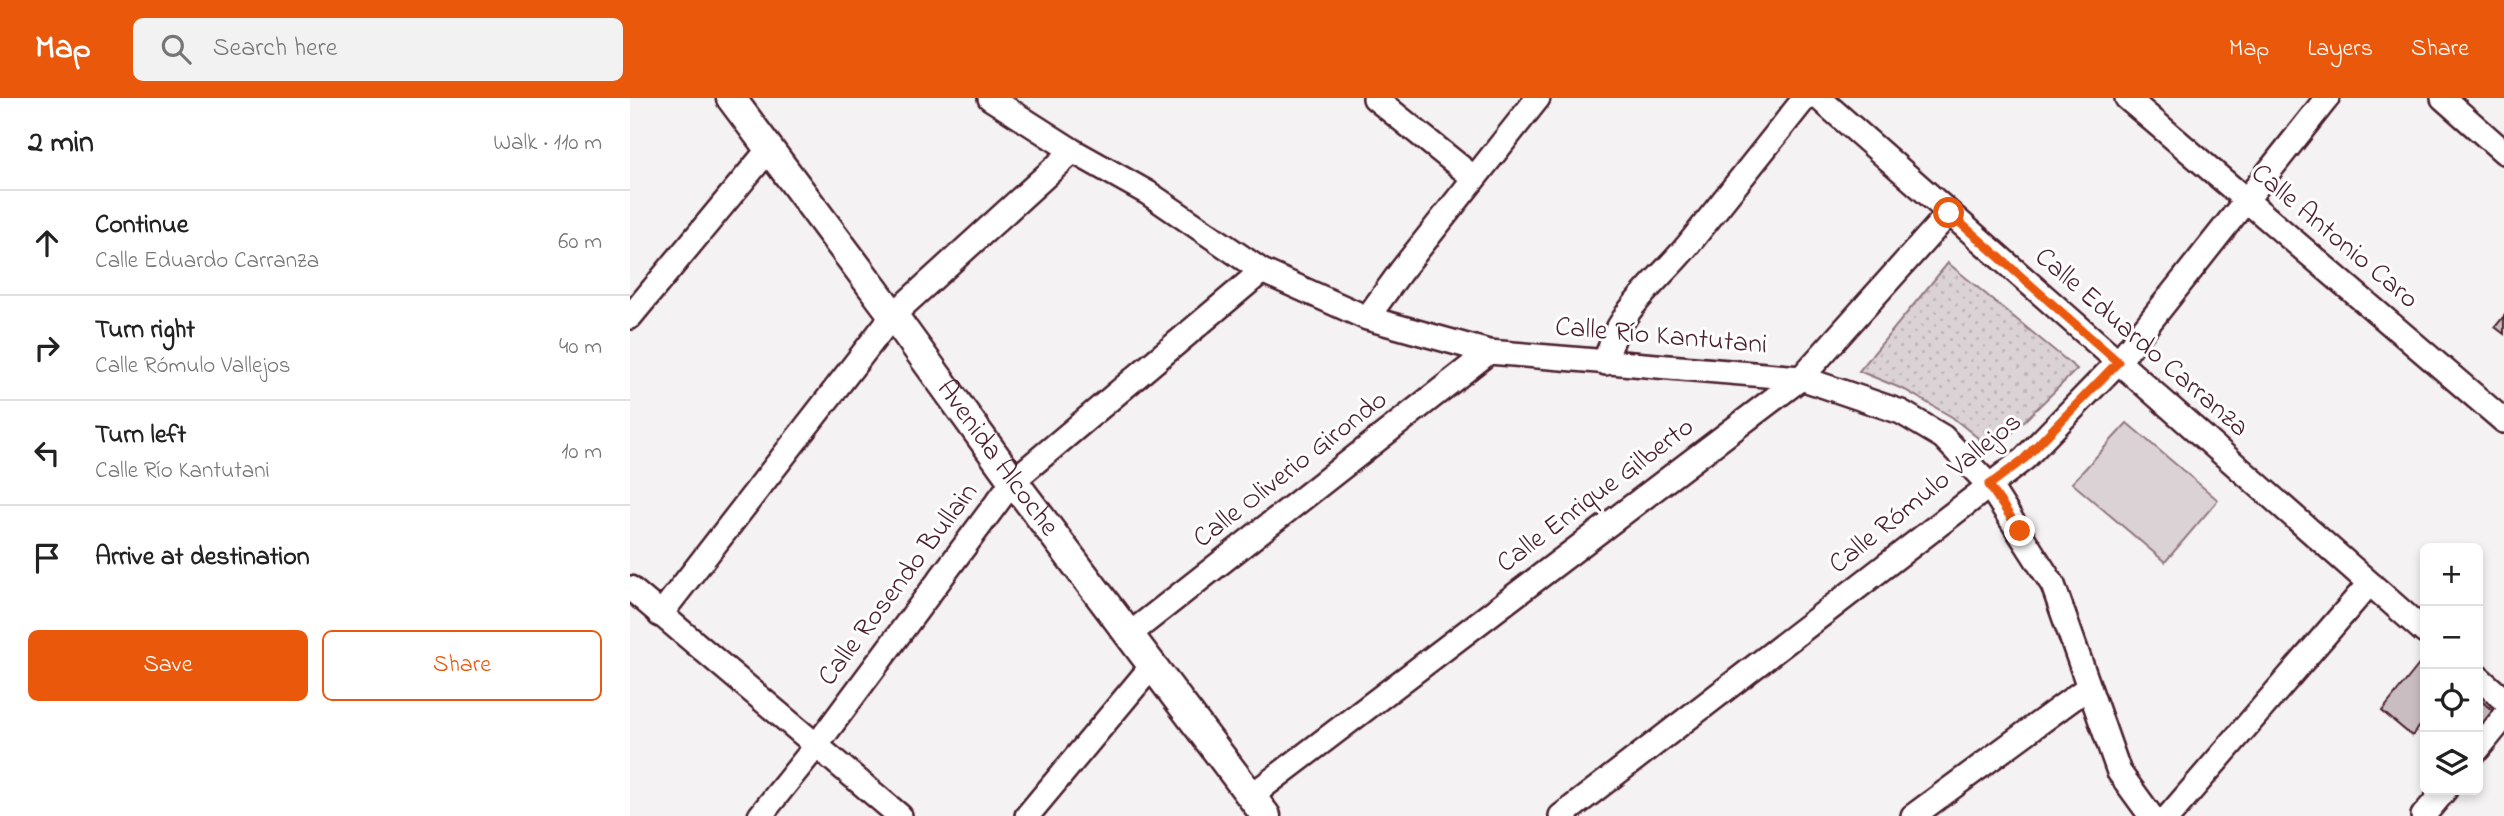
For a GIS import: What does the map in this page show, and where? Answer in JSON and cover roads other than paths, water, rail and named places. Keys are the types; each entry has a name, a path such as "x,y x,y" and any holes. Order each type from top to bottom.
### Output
{"street":[{"name":"Avenida Alcoche","path":"731,98 1013,481 1259,806"},
{"path":"1375,98 1475,178"},
{"path":"1367,318 1538,98"},
{"path":"1606,363 1609,345 1618,325 1685,249 1805,98"},
{"name":"Calle Eduardo Carranza","path":"1819,98 2420,628"},
{"name":"Calle Antonio Caro","path":"2127,98 2504,421"},
{"name":"Calle Rómulo Vallejos","path":"1560,816 2024,459 2118,362 2328,98"},
{"path":"2443,98 2504,152"},
{"name":"Calle Río Kantutani","path":"1005,102 1073,151 1148,193 1262,271 1367,318 1489,352 1801,378 1901,412 1943,437 1989,485 2053,585 2087,688 2119,772 2151,816"},
{"path":"630,317 769,149"},
{"path":"660,615 893,315 1073,151"},
{"name":"Calle Enrique Gilberto","path":"1259,806 1801,378 1949,213"},
{"name":"Calle Rosendo Bullain","path":"760,816 816,747 1013,481 1262,271"},
{"name":"Calle Oliverio Girondo","path":"1130,634 1489,352"},
{"path":"2169,816 2369,584"},
{"path":"630,588 900,816"},
{"path":"1027,816 1152,666"},
{"path":"2483,681 2504,700"},
{"path":"1913,816 2087,688"},
{"path":"2483,743 2504,717"},
{"path":"2423,816 2441,795"}]}
